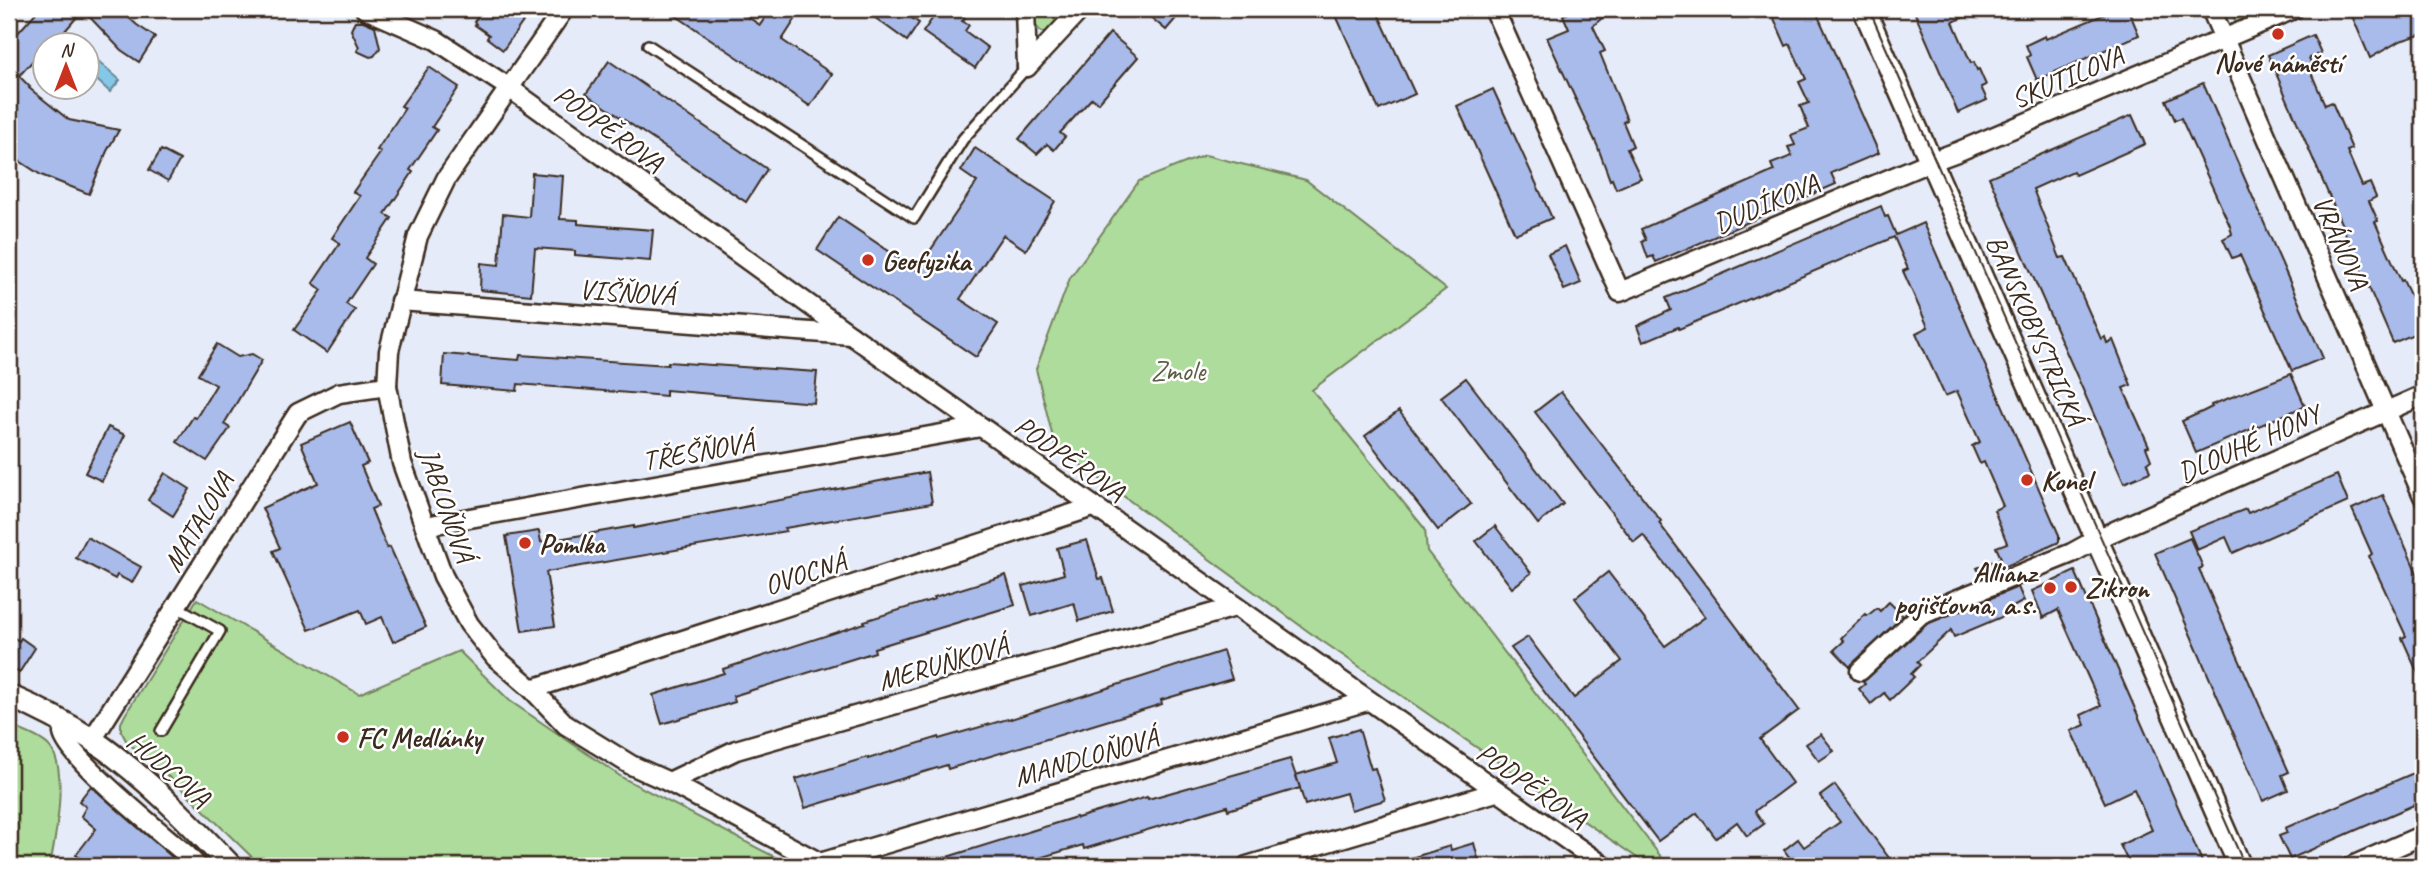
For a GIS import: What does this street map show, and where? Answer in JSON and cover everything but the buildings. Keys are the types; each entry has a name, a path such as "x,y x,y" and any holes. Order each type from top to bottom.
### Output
{"street":[{"name":"PODPĚROVA","path":"365,9 436,40 508,88 1093,507 1604,866"},
{"name":"JABLOŇOVÁ","path":"564,9 446,179 418,236 389,351 387,386 402,463 443,576 469,624 495,657 532,689 566,725 631,765 669,782 823,864"},
{"path":"1025,9 1027,67"},
{"path":"1027,67 1081,9"},
{"name":"DUDÍKOVA","path":"1494,9 1620,292 1931,162"},
{"name":"BANSKOBYSTRICKÁ","path":"1864,9 2240,866"},
{"name":"VRÁNOVA","path":"2211,9 2423,496"},
{"path":"2223,39 2294,9"},
{"name":"SKUTILOVA","path":"1931,162 2223,39"},
{"name":"VIŠŇOVÁ","path":"400,301 851,335"},
{"name":"MATALOVA","path":"92,740 298,413 339,393 387,386"},
{"name":"DLOUHÉ HONY","path":"1860,671 1921,614 2072,553 2097,539 2423,395"},
{"name":"TŘEŠŇOVÁ","path":"425,526 981,427"},
{"name":"OVOCNÁ","path":"532,689 1093,507"},
{"name":"MERUŇKOVÁ","path":"669,782 736,750 1236,607"},
{"name":"HUDCOVA","path":"9,696 64,722 92,740 168,801 231,866"},
{"name":"MANDLOŇOVÁ","path":"823,864 1367,701"},
{"name":"HUDCOVA","path":"64,722 63,735 87,765 111,790 197,866"},
{"path":"1247,866 1496,792"},
{"path":"2352,866 2423,835"}],"lane":[{"path":"648,45 914,218 963,139 1027,67"},
{"path":"161,732 220,631 177,607"}],"green space":[{"path":"1032,9 1069,9 1049,32 1041,32 1035,25"},
{"path":"2230,9 2280,9 2238,27"},
{"name":"Zmole","path":"1205,155 1306,180 1446,289 1312,390 1425,529 1427,551 1668,866 1649,866 1309,632 1055,446 1036,369 1070,278 1139,181"},
{"name":"FC Medlánky","path":"197,599 359,694 459,651 510,701 623,778 792,866 261,866 176,783 127,742 121,731 125,715"},
{"path":"9,726 39,739 48,745 55,755 60,785 50,866 9,866"}],"water":[{"path":"102,64 120,80 110,92 102,85"}],"tram line":[{"path":"1869,9 2245,866"}],"place":[{"name":"Nové náměstí","path":"2278,34"},
{"name":"Geofyzika","path":"868,260"},
{"name":"Konel","path":"2027,480"},
{"name":"Pomlka","path":"525,543"},
{"name":"Zikron","path":"2071,587"},
{"name":"Allianz pojišťovna, a.s.","path":"2050,588"},
{"name":"FC Medlánky","path":"343,737"}]}
